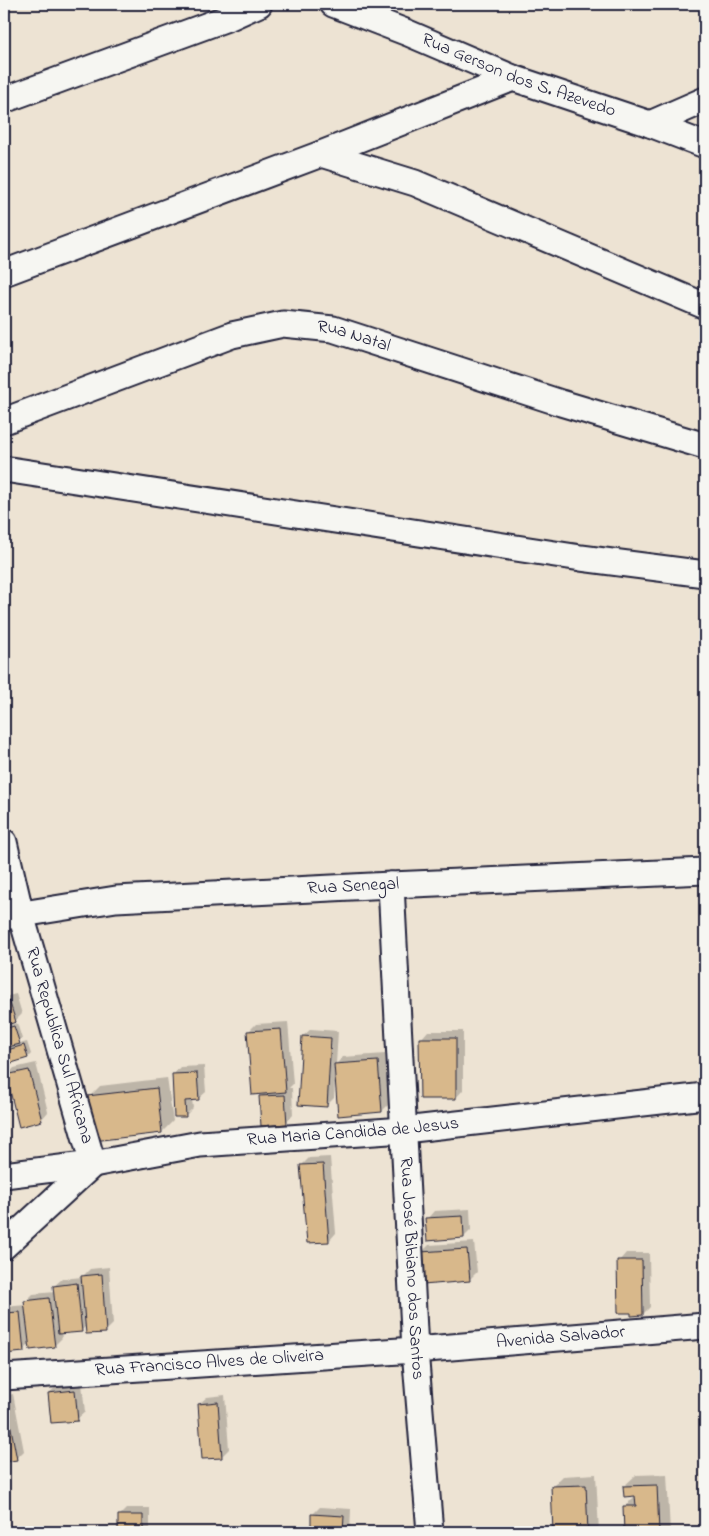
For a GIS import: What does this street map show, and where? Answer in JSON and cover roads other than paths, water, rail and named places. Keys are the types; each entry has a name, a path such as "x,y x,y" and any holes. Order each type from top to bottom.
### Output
{"street":[{"path":"4,100 228,10 259,4"},
{"name":"Rua Gerson dos S. Azevedo","path":"333,4 408,33 513,78 650,124 705,145"},
{"path":"4,273 320,154 513,78"},
{"path":"650,124 705,100"},
{"path":"320,154 415,183 705,306"},
{"name":"Rua Natal","path":"4,421 232,335 283,324 333,329 561,403 705,446"},
{"path":"4,468 581,558 705,574"},
{"name":"Rua Republica Sul Africana","path":"4,842 12,916 93,1164"},
{"name":"Rua Senegal","path":"12,916 116,900 705,871"},
{"name":"Rua José Bibiano dos Santos","path":"391,885 415,1350 430,1532"},
{"name":"Rua Maria Candida de Jesus","path":"4,1175 93,1164 200,1144 404,1130 705,1096"},
{"path":"4,1246 93,1164"},
{"name":"Avenida Salvador","path":"415,1350 705,1326"},
{"name":"Rua Francisco Alves de Oliveira","path":"4,1377 415,1350"}]}
